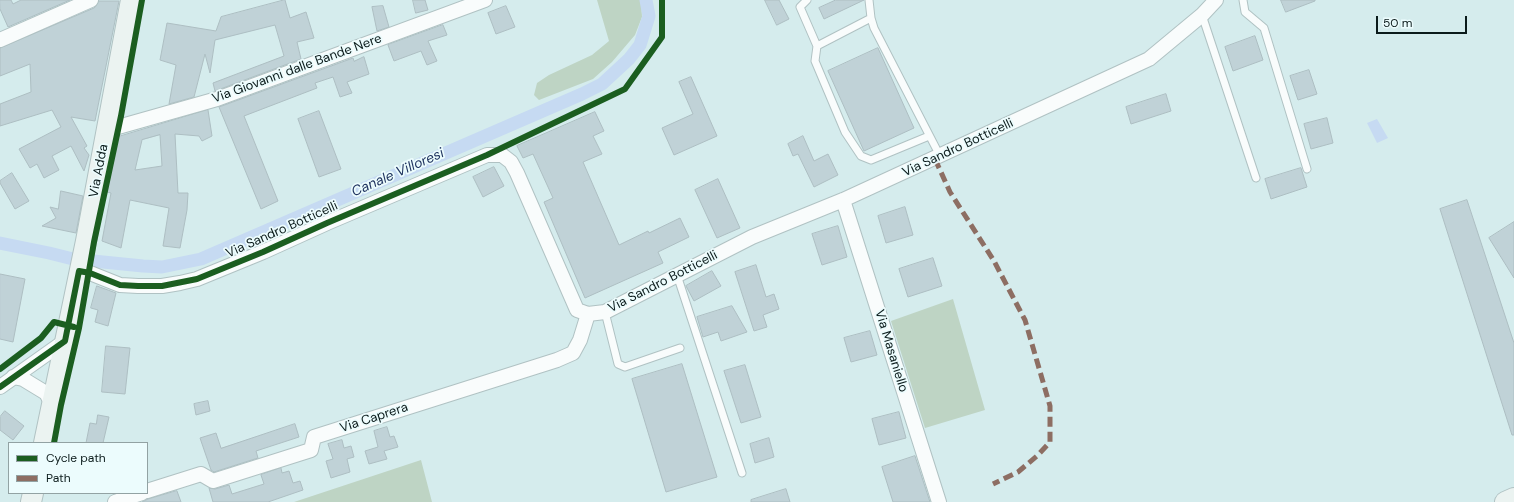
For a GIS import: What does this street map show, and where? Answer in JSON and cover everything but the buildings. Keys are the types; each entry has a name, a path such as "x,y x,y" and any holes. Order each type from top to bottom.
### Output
{"main road":[{"name":"Via Adda","path":"44,442 86,241 131,0"},
{"path":"1505,502 1514,498"}],"street":[{"path":"0,40 91,0"},
{"name":"Via Giovanni dalle Bande Nere","path":"107,132 118,127 217,99 485,0"},
{"name":"Via Sandro Botticelli","path":"80,267 90,273 120,285 162,286 197,278 264,252 327,223 487,155 502,155 511,162 517,173 577,310 588,314 605,312 752,237 844,200 1150,59 1202,15 1216,0"},
{"name":"Via Masaniello","path":"844,200 939,502"},
{"name":"Via Caprera","path":"148,491 201,474 212,481 311,450 314,437 557,360 572,352 580,340 588,314"},
{"path":"0,387 65,341"},
{"path":"13,377 24,379 46,392 52,404"},
{"path":"115,502 139,494"}],"lane":[{"path":"807,0 800,7 817,46 815,61 845,132 861,156 871,160 929,136"},
{"path":"869,0 874,28 940,156"},
{"path":"1243,0 1245,12 1264,28 1307,169"},
{"path":"1202,15 1256,178"},
{"path":"817,46 871,18"},
{"path":"677,275 742,472"},
{"path":"605,312 618,364 622,366 626,367 680,348"}],"green space":[{"path":"597,0 641,0 642,17 635,35 612,62 593,79 539,100 534,95 537,83 549,75 592,55 609,41"},
{"path":"953,299 985,410 925,428 891,321"},
{"path":"421,460 432,502 294,502"}],"water":[{"path":"1377,119 1388,138 1377,143 1367,123"}],"waterway":[{"name":"Canale Villoresi","path":"0,243 73,259 143,266 162,267 201,259 602,84 629,59 640,45 649,16 646,0"}],"marked path":[{"path":"935,159 950,192 994,261 1025,320 1050,406 1050,442 1038,455 1018,472 993,484"}],"cycle path":[{"path":"54,442 61,405 79,328 94,242 121,116 142,0"},
{"path":"0,387 65,341 79,271 90,273 120,285 162,286 197,279 487,155 625,89 662,37 662,0"},
{"path":"0,369 41,338 54,322 74,327"}]}
